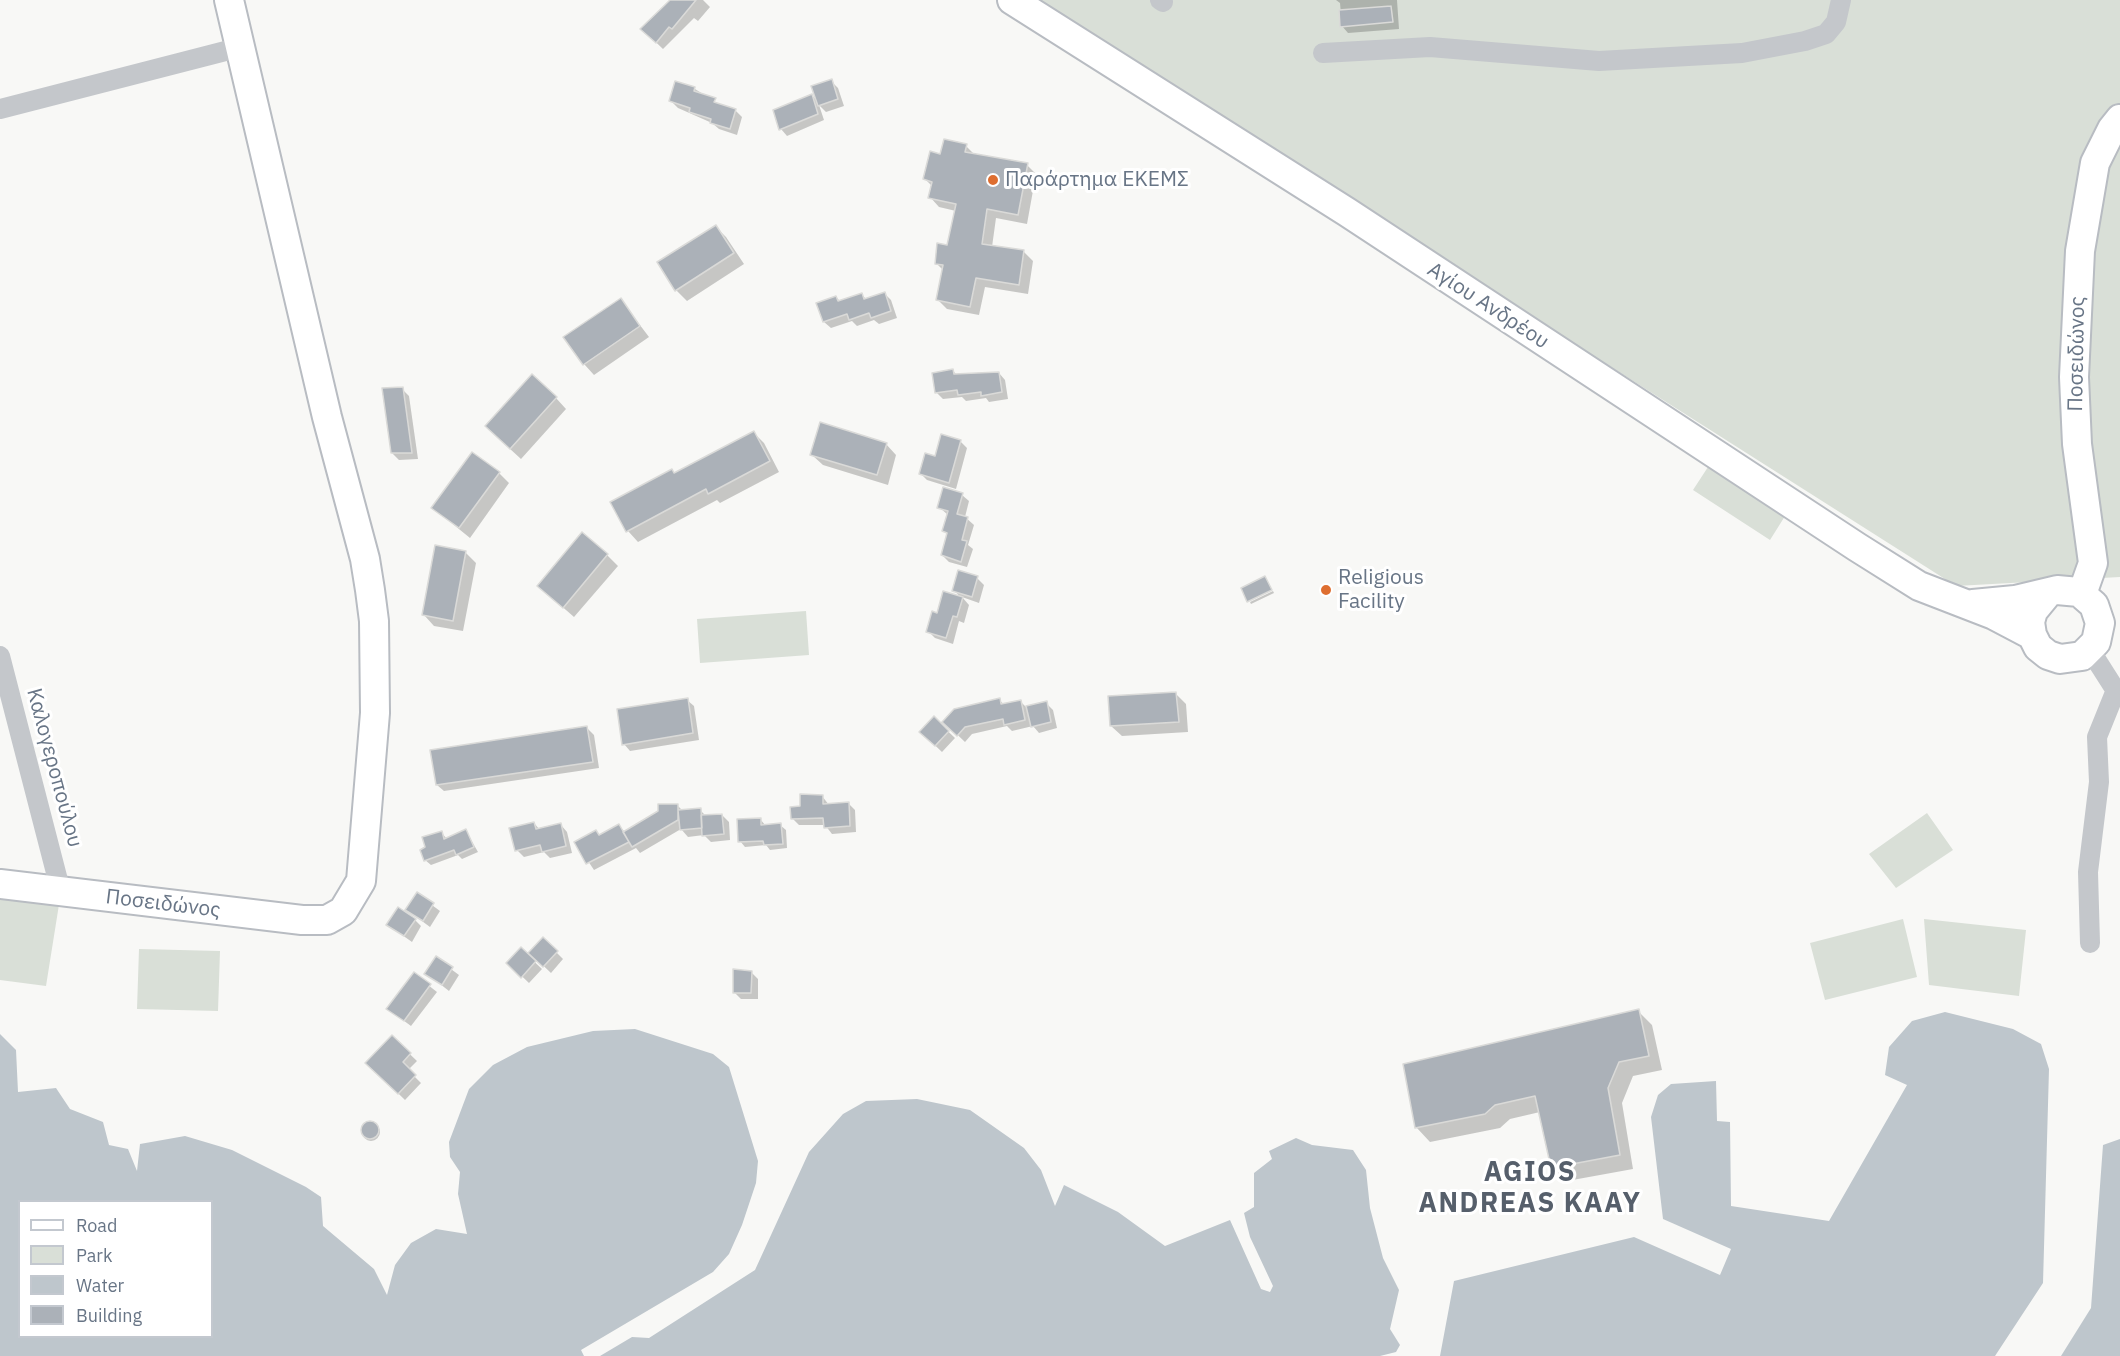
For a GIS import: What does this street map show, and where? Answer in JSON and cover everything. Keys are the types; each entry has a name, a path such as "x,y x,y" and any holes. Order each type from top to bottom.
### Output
{"street":[{"path":"0,109 241,47 229,0"},
{"name":"Αγίου Ανδρέου","path":"1012,0 1329,201 1857,548 1919,586 1950,600 1968,604"},
{"path":"1323,53 1430,47 1599,61 1742,53 1805,41 1826,34 1836,22 1841,0"},
{"name":"Ποσειδώνος","path":"0,884 302,920 327,920 343,911 361,881 375,713 374,621 365,559 327,417 241,47"},
{"name":"Ποσειδώνος","path":"2082,594 2093,562 2077,444 2074,377 2079,273 2086,205 2095,163 2112,129 2120,119"},
{"path":"1968,604 2015,600 2068,590 2082,594 2094,605 2100,623 2099,633 2090,650 2073,659 2060,660 2043,651 2032,635 2030,622 2033,611 2047,594"},
{"path":"1968,604 2032,635"},
{"path":"2090,650 2118,693 2097,737 2099,782 2088,872 2090,942"},
{"name":"Καλογεροπούλου","path":"0,656 61,892"}],"green space":[{"path":"1033,0 2120,0 2120,577 1956,586"},
{"path":"1721,447 1797,497 1770,540 1693,490"},
{"path":"806,611 809,655 700,663 697,619"},
{"path":"1927,813 1953,850 1896,888 1869,854"},
{"path":"0,884 61,892 46,986 0,980"},
{"path":"1903,919 1917,977 1825,1000 1810,943"},
{"path":"1924,919 2026,930 2019,996 1929,985"},
{"path":"139,949 220,951 218,1011 137,1009"}],"water":[{"path":"1945,1012 2013,1029 2041,1044 2049,1069 2043,1283 1995,1356 1440,1356 1454,1281 1634,1237 1720,1275 1731,1249 1663,1219 1651,1117 1658,1095 1671,1084 1716,1081 1717,1121 1730,1122 1731,1206 1829,1221 1907,1085 1885,1075 1889,1047 1912,1021"},
{"path":"635,1029 713,1054 729,1067 758,1161 756,1183 742,1225 729,1254 713,1272 581,1350 584,1356 0,1356 0,1034 16,1050 18,1092 56,1088 70,1109 103,1122 109,1145 128,1149 137,1171 140,1144 185,1136 232,1150 306,1187 321,1197 323,1226 374,1269 387,1295 395,1265 411,1243 436,1229 467,1234 458,1194 460,1172 450,1157 449,1142 469,1089 493,1065 527,1047 593,1031"},
{"path":"917,1099 970,1110 1024,1148 1041,1170 1055,1206 1064,1185 1118,1212 1165,1246 1230,1220 1261,1289 1270,1292 1273,1286 1250,1237 1244,1213 1254,1207 1254,1173 1272,1159 1269,1151 1296,1138 1312,1145 1353,1150 1366,1170 1370,1208 1383,1258 1399,1290 1390,1329 1400,1345 1396,1352 1380,1356 600,1356 632,1337 649,1338 755,1270 809,1152 843,1114 866,1101"},
{"path":"2120,1139 2120,1356 2061,1356 2091,1308 2103,1145"}],"building":[{"path":"670,0 696,0 672,29 669,27 656,43 640,29"},
{"path":"1391,6 1393,22 1340,27 1339,10"},
{"path":"832,79 838,99 818,106 811,86"},
{"path":"675,81 695,87 694,91 716,98 714,102 736,109 730,129 710,123 711,119 689,112 690,108 669,101"},
{"path":"812,94 818,114 779,130 773,110"},
{"path":"944,139 967,144 965,152 1028,163 1018,215 987,209 982,244 1024,250 1019,285 976,278 970,307 936,300 943,265 935,264 937,243 947,245 956,204 928,198 932,182 923,179 930,151 940,154"},
{"path":"716,225 734,253 675,291 657,262"},
{"path":"885,292 891,311 871,318 869,313 849,320 847,314 823,322 816,303 836,296 838,301 862,293 864,299"},
{"path":"621,298 640,326 583,365 563,337"},
{"path":"953,369 954,374 999,372 1002,392 981,396 981,392 958,395 957,390 935,393 932,373"},
{"path":"532,374 557,397 510,449 485,426"},
{"path":"403,387 412,453 391,453 382,388"},
{"path":"820,422 887,443 877,475 810,455"},
{"path":"754,431 770,461 708,494 706,489 626,532 610,502 672,469 674,473"},
{"path":"941,434 961,440 949,483 919,474 925,453 935,456"},
{"path":"472,452 500,472 459,528 431,508"},
{"path":"943,487 963,493 957,514 968,517 962,540 967,541 961,562 941,555 947,533 942,531 948,511 937,508"},
{"path":"582,532 608,554 563,608 537,586"},
{"path":"435,545 466,551 453,621 422,615"},
{"path":"958,570 978,576 972,597 952,591"},
{"path":"1265,576 1272,590 1247,602 1241,588"},
{"path":"943,591 963,597 957,617 953,616 946,638 926,632 932,611 937,613"},
{"path":"1176,692 1179,722 1110,726 1108,696"},
{"path":"688,698 693,733 622,745 617,709"},
{"path":"1000,698 1001,704 1021,700 1025,720 1004,725 1003,719 965,727 957,736 942,722 954,709"},
{"path":"1047,701 1051,722 1031,727 1026,706"},
{"path":"934,716 949,731 935,746 919,732"},
{"path":"587,726 593,762 436,785 430,750"},
{"path":"800,794 823,795 823,804 849,802 850,826 824,828 823,818 791,819 790,807 800,806"},
{"path":"658,804 678,804 678,820 632,847 623,832 658,811"},
{"path":"701,808 702,828 680,830 678,810"},
{"path":"722,814 724,834 702,836 701,815"},
{"path":"761,818 761,825 781,823 783,844 764,845 763,841 738,842 737,819"},
{"path":"534,822 536,829 561,823 566,846 542,852 540,845 515,851 509,828"},
{"path":"619,824 629,842 586,864 574,842 596,830 599,835"},
{"path":"466,829 474,847 456,855 454,850 424,861 420,850 425,847 422,837 442,831 444,839"},
{"path":"417,892 434,903 423,921 405,910"},
{"path":"398,907 416,919 404,936 386,925"},
{"path":"543,937 558,951 543,967 528,953"},
{"path":"521,947 536,961 521,978 506,963"},
{"path":"436,956 453,967 442,985 424,974"},
{"path":"733,969 752,971 751,993 733,993"},
{"path":"414,972 431,984 404,1021 386,1009"},
{"path":"1639,1009 1649,1056 1619,1062 1608,1088 1620,1155 1551,1168 1535,1096 1495,1105 1485,1114 1415,1128 1403,1064"},
{"path":"392,1035 411,1053 403,1062 416,1075 398,1094 365,1063"},
{"path":"370,1121 376,1124 379,1130 376,1136 370,1139 364,1136 361,1130 364,1124"}],"place":[{"name":"Παράρτημα ΕΚΕΜΣ","path":"993,180"},
{"name":"Religious Facility","path":"1326,590"}],"district":[{"name":"AGIOS ANDREAS KAAY","path":"1530,1188"}]}
